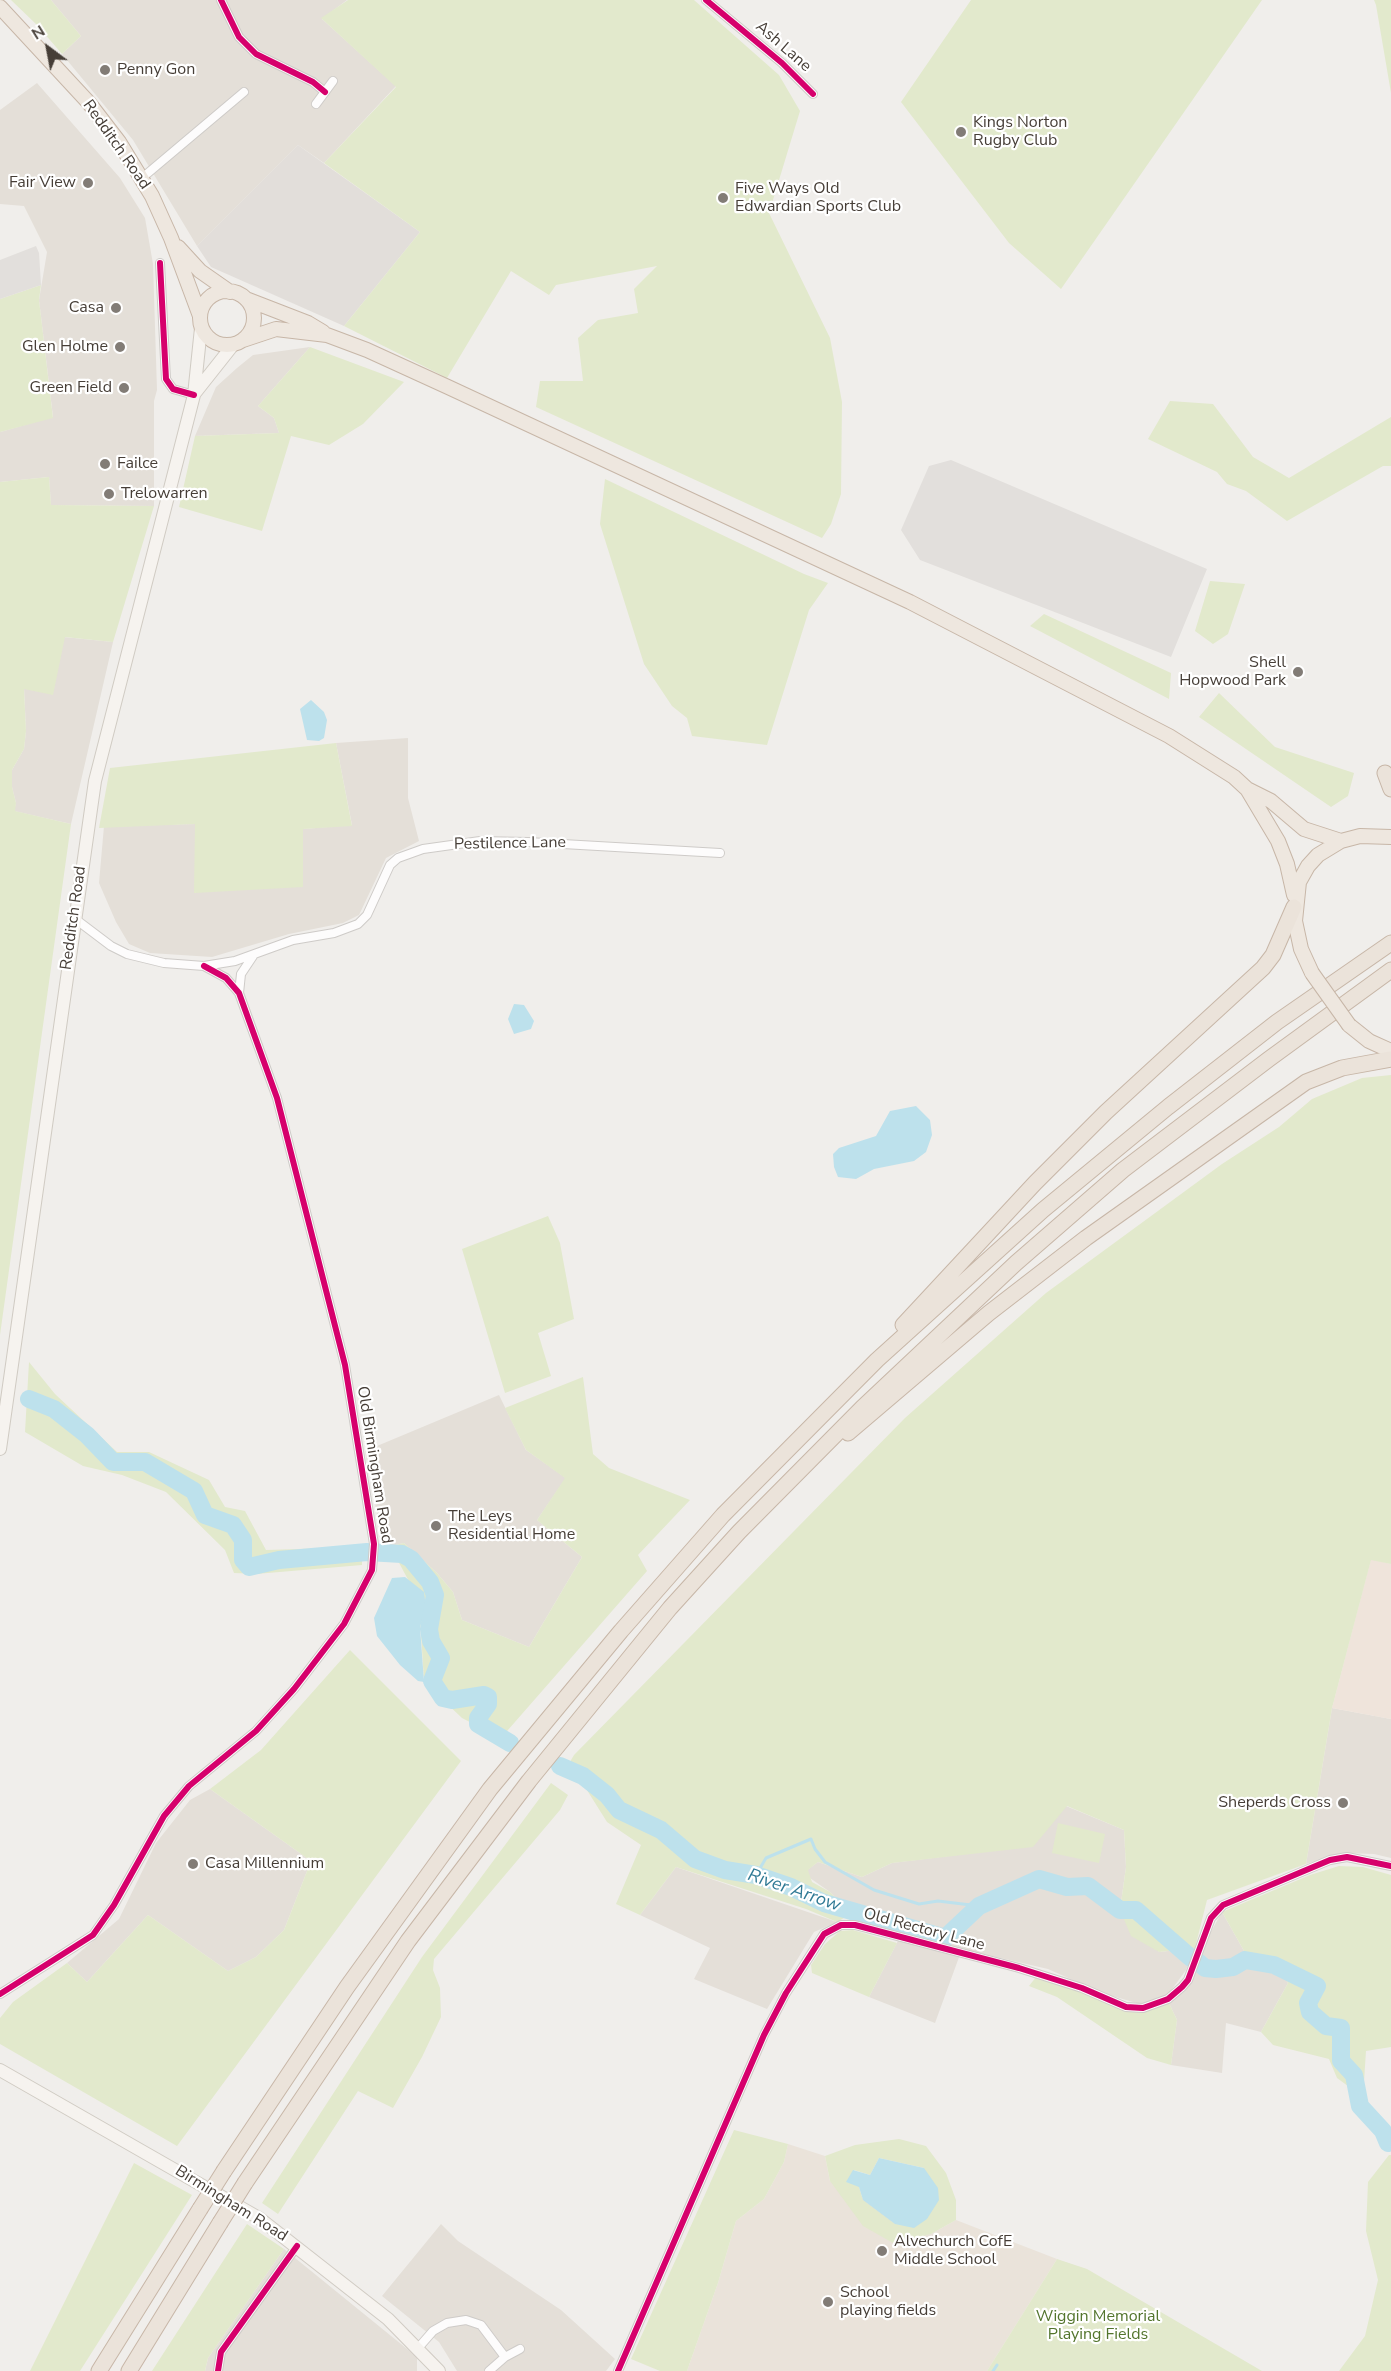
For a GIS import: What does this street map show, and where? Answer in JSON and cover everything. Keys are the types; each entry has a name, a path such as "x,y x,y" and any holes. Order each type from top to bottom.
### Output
{"highway":[{"name":"Redditch Road","path":"0,7 89,103 142,178 171,238 201,322"},
{"name":"Redditch Road","path":"171,238 200,271 230,292"},
{"path":"327,335 276,329 238,342 219,344 208,338 201,322 202,307 210,297 218,293 230,292 308,322 327,335 367,350 448,387 910,602 1169,736 1234,777 1247,789 1271,801 1305,829 1341,841"},
{"path":"238,342 254,322 252,308 246,299"},
{"path":"1385,772 1391,789"},
{"path":"1247,789 1278,841 1287,864 1297,935 1312,973 1349,1025 1369,1041 1391,1051"},
{"path":"877,1360 917,1307 1035,1183 1106,1112 1263,968 1274,955 1294,904 1299,882 1308,866 1318,855 1341,841 1360,836 1391,837"},
{"path":"99,2371 224,2171 347,1987 508,1768 723,1515 877,1360 1043,1210 1168,1107 1277,1022 1391,943"},
{"path":"129,2371 244,2183 408,1941 560,1740 670,1608 802,1468 1016,1263 1123,1170 1391,970"},
{"path":"802,1468 866,1420 989,1313 1060,1258 1254,1118 1306,1082 1342,1068 1391,1059"}],"main road":[{"name":"Redditch Road","path":"0,1449 94,781 194,395 201,322"},
{"name":"Redditch Road","path":"194,395 238,342"},
{"name":"Birmingham Road","path":"0,2070 238,2206 297,2246 388,2319 419,2347 439,2371"}],"street":[{"path":"221,0 239,36 256,54 314,82 325,92"},
{"name":"Ash Lane","path":"706,0 782,63 813,94"},
{"path":"316,104 333,81"},
{"path":"142,178 244,92"},
{"path":"160,263 166,379 174,389 194,395"},
{"name":"Pestilence Lane","path":"204,966 253,956 293,940 333,933 358,924 367,915 390,865 398,858 423,849 480,842 528,842 720,853"},
{"path":"74,918 111,946 127,954 164,963 204,966"},
{"path":"239,993 242,974 253,956"},
{"name":"Old Birmingham Road","path":"0,1994 81,1945 103,1923 164,1816 189,1786 256,1731 294,1689 344,1624 368,1580 374,1559 374,1544 345,1365 277,1098 239,993 226,978 204,966"},
{"name":"Old Rectory Lane","path":"618,2371 764,2035 811,1951 824,1934 831,1929 855,1925 1019,1968 1082,1988 1126,2007 1143,2008 1168,1999 1188,1980 1211,1918 1223,1905 1330,1860 1355,1858 1391,1866"},
{"path":"218,2371 221,2352 297,2246"},
{"path":"419,2347 432,2331 447,2323 466,2320 481,2325 500,2347 505,2357"},
{"path":"489,2371 505,2357 520,2349"}],"shaded area":[{"path":"51,0 347,0 322,19 396,86 324,163 298,145 197,246 133,140 62,54 81,36"},
{"path":"37,83 120,178 145,218 153,264 157,390 154,401 154,506 51,505 49,477 0,482 0,432 53,417 39,300 47,252 24,206 0,204 0,110"},
{"path":"298,145 420,232 344,326 211,267 197,246"},
{"path":"36,246 39,253 41,285 0,299 0,260"},
{"path":"310,347 258,406 274,418 279,433 195,436 216,387 253,355"},
{"path":"951,460 1207,569 1171,657 920,560 901,530 929,466"},
{"path":"64,637 113,642 71,824 14,811 16,803 12,787 12,770 24,749 26,731 24,688 52,694"},
{"path":"408,738 408,798 419,841 386,858 359,915 343,923 289,934 212,957 150,953 129,944 116,922 99,883 104,826 195,824 195,893 303,829 352,825 336,743"},
{"path":"499,1395 526,1450 566,1478 537,1520 582,1557 529,1647 462,1620 453,1592 437,1573 404,1543 390,1546 378,1519 365,1451"},
{"path":"1371,1559 1391,1564 1391,1719 1332,1708"},
{"path":"1332,1708 1391,1719 1391,1858 1374,1854 1342,1853 1306,1864"},
{"path":"210,1789 311,1861 284,1930 256,1957 228,1971 148,1915 87,1982 67,1963 119,1919 156,1843 190,1800"},
{"path":"1066,1806 1124,1830 1126,1867 1120,1910 1159,1952 1195,1948 1186,1970 1167,1996 1140,2004 1102,1993 1048,1969 962,1949 935,2023 869,1997 902,1933 851,1914 830,1892 810,1878 807,1870 818,1862 862,1877 892,1863 948,1856"},
{"path":"676,1867 837,1922 814,1932 767,2009 694,1979 710,1948 640,1915"},
{"path":"1222,1912 1248,1958 1282,1974 1288,1983 1261,2032 1226,2023 1222,2073 1171,2065 1177,2020 1168,2001 1185,1987 1204,1944"},
{"name":"Alvechurch CofE Middle School","path":"788,2144 825,2156 830,2181 931,2234 956,2220 1057,2259 987,2371 687,2371 718,2283 736,2221 764,2199 784,2162"},
{"path":"441,2224 458,2241 561,2310 615,2359 606,2371 457,2371 439,2342 382,2296"},
{"path":"284,2249 417,2357 417,2371 205,2371 208,2358"}],"green space":[{"path":"11,0 51,0 81,36 62,54"},
{"path":"348,0 694,0 779,75 800,111 769,213 830,338 842,402 841,494 831,524 822,538 536,407 540,381 583,381 578,338 598,320 638,313 634,289 657,266 556,285 549,295 511,271 447,378 344,326 420,232 324,163 396,87 321,18"},
{"path":"971,0 1262,0 1061,289 1009,243 901,102"},
{"path":"1374,0 1391,0 1391,93 1376,5"},
{"path":"41,285 39,300 53,418 0,432 0,299"},
{"path":"310,347 404,382 363,424 329,445 291,436 262,531 179,507 195,436 279,433 274,418 258,406"},
{"path":"1170,401 1213,404 1253,457 1289,478 1391,417 1391,466 1383,466 1287,521 1246,491 1227,484 1217,472 1148,439"},
{"path":"49,477 51,505 154,506 113,642 65,637 53,695 24,689 26,731 24,749 12,770 15,811 71,824 0,1335 0,482"},
{"path":"605,479 804,574 828,583 809,610 767,745 692,736 687,718 672,706 644,664 600,524"},
{"path":"1210,581 1245,584 1228,634 1213,644 1195,631"},
{"path":"1044,614 1171,673 1169,699 1030,626"},
{"path":"1219,693 1275,747 1354,773 1348,796 1331,807 1199,717"},
{"path":"336,743 352,826 303,829 303,887 194,893 195,824 99,828 110,768"},
{"path":"1391,1075 1391,1564 1371,1560 1332,1708 1306,1864 1207,1900 1195,1948 1159,1952 1131,1936 1120,1910 1126,1867 1124,1830 1067,1806 1033,1847 892,1863 862,1877 818,1862 808,1870 812,1882 830,1892 851,1914 837,1922 806,1909 676,1867 640,1915 616,1904 641,1845 607,1822 585,1787 564,1772 574,1755 905,1418 1046,1293 1222,1164 1279,1127 1312,1099 1362,1078"},
{"path":"548,1216 560,1243 574,1319 538,1333 551,1376 505,1393 462,1249"},
{"path":"29,1362 55,1394 117,1452 149,1452 209,1480 225,1507 245,1511 266,1550 362,1547 362,1565 256,1574 234,1573 225,1550 166,1492 122,1475 83,1466 25,1432"},
{"path":"583,1377 593,1454 609,1468 690,1500 638,1555 647,1571 501,1738 462,1718 424,1682 419,1600 390,1546 404,1543 437,1573 453,1592 462,1620 529,1647 582,1557 537,1520 565,1478 526,1450 505,1408"},
{"path":"350,1650 461,1761 177,2146 0,2044 0,2018 13,2002 67,1963 87,1982 148,1915 228,1971 256,1957 284,1930 311,1861 210,1789 261,1750"},
{"path":"551,1783 568,1795 560,1810 434,1959 433,1970 440,1988 441,2017 422,2057 393,2108 358,2091 278,2214 262,2203 422,1957"},
{"path":"1058,1823 1105,1834 1099,1863 1052,1853"},
{"path":"1339,1866 1363,1867 1391,1875 1391,2047 1366,2051 1363,2097 1337,2078 1329,2059 1273,2045 1261,2032 1288,1983 1282,1974 1248,1958 1222,1912 1310,1875"},
{"path":"853,1930 897,1943 869,1997 812,1973 811,1965 825,1944 840,1931"},
{"path":"1036,1977 1082,1992 1124,2010 1168,2001 1177,2020 1171,2065 1147,2058 1057,1997 1029,1986"},
{"path":"734,2130 788,2144 784,2162 764,2199 736,2221 718,2283 687,2371 660,2371 631,2359"},
{"path":"899,2139 926,2146 946,2173 956,2200 956,2220 931,2234 893,2243 863,2226 830,2181 825,2156 855,2145","holes":["879,2158 924,2168 895,2224 863,2200 854,2170 870,2175"]},
{"path":"1391,2155 1391,2371 1339,2371 1365,2336 1378,2280 1366,2231 1368,2182"},
{"path":"134,2163 192,2195 80,2371 30,2371"},
{"path":"247,2224 284,2249 208,2358 205,2371 152,2371"},
{"name":"Wiggin Memorial Playing Fields","path":"1057,2259 1087,2269 1262,2371 987,2371"}],"water":[{"path":"311,700 324,712 327,720 324,738 319,741 307,740 300,709"},
{"path":"514,1004 524,1005 534,1021 531,1029 514,1034 508,1019"},
{"path":"916,1106 930,1120 932,1135 926,1152 914,1161 874,1169 856,1179 838,1177 833,1154 839,1148 876,1136 890,1111"},
{"path":"405,1577 424,1592 426,1608 420,1627 424,1682 418,1681 400,1665 377,1636 374,1618 392,1578"},
{"path":"879,2158 924,2168 938,2188 939,2200 927,2219 914,2228 895,2224 863,2200 859,2187 846,2182 853,2170 870,2175"}],"waterway":[{"name":"River Arrow","path":"29,1399 54,1409 87,1435 113,1462 145,1462 194,1491 205,1515 233,1525 243,1540 243,1560 249,1567 279,1560 367,1552 402,1554 411,1559 430,1582 435,1595 429,1629 431,1641 441,1658 432,1681 443,1698 452,1700 484,1695 488,1697 488,1704 478,1718 478,1724 510,1743"},
{"name":"River Arrow","path":"560,1766 583,1776 607,1795 619,1810 661,1830 695,1859 725,1870 756,1875 791,1887 824,1903 945,1938 979,1906 1039,1879 1067,1887 1088,1886 1120,1910 1136,1910 1191,1958"},
{"path":"756,1875 766,1858 811,1839 825,1862 874,1890 919,1904 938,1901 979,1906"},
{"name":"River Arrow","path":"1198,1962 1205,1968 1216,1969 1233,1967 1245,1960 1274,1965 1317,1986 1308,2003 1310,2012 1326,2026 1341,2028 1341,2061 1354,2075 1360,2106 1383,2131 1388,2143"},
{"path":"993,2371 997,2365"}],"cycle path":[{"path":"221,0 239,37 256,54 313,82 325,92"},
{"path":"706,0 782,63 813,94"},
{"path":"160,263 166,379 173,389 194,395"},
{"path":"0,1994 93,1935 114,1905 164,1816 189,1786 256,1731 294,1689 344,1624 372,1570 374,1544 345,1365 277,1098 239,993 226,978 204,966"},
{"path":"618,2371 764,2035 786,1993 824,1934 841,1925 855,1925 1019,1968 1082,1988 1126,2007 1143,2008 1168,1999 1188,1980 1211,1918 1223,1905 1330,1860 1347,1857 1391,1866"},
{"path":"218,2371 221,2352 297,2246"}],"place":[{"name":"Penny Gon","path":"105,70"},
{"name":"Kings Norton Rugby Club","path":"961,132"},
{"name":"Fair View","path":"88,183"},
{"name":"Five Ways Old Edwardian Sports Club","path":"723,198"},
{"name":"Casa","path":"116,308"},
{"name":"Glen Holme","path":"120,347"},
{"name":"Green Field","path":"124,388"},
{"name":"Failce","path":"105,464"},
{"name":"Trelowarren","path":"109,494"},
{"name":"Shell Hopwood Park","path":"1298,672"},
{"name":"The Leys Residential Home","path":"436,1526"},
{"name":"Sheperds Cross","path":"1343,1803"},
{"name":"Casa Millennium","path":"193,1864"},
{"name":"Alvechurch CofE Middle School","path":"882,2251"},
{"name":"School playing fields","path":"828,2302"}]}
